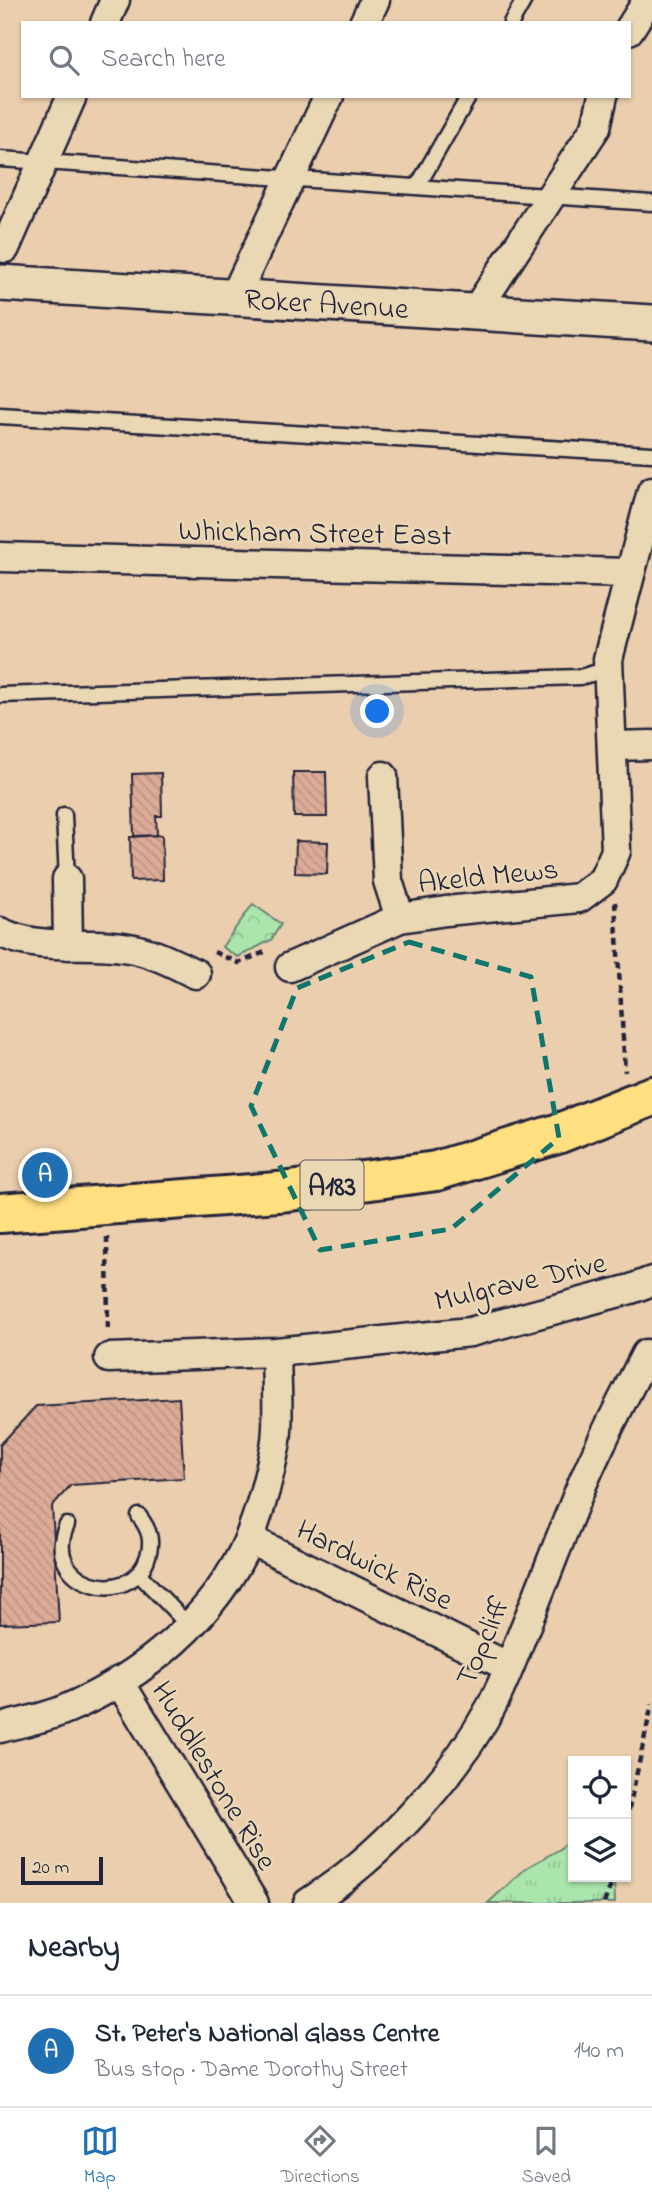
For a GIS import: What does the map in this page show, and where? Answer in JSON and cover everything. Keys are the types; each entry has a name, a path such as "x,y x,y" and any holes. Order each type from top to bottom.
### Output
{"main road":[{"name":"A183","path":"0,1213 290,1191 436,1171 557,1134 639,1101"}],"street":[{"path":"106,21 115,0"},
{"path":"365,21 375,0"},
{"path":"631,27 648,0"},
{"path":"5,248 71,98"},
{"path":"234,298 328,98"},
{"path":"475,312 596,127 603,98"},
{"name":"Roker Avenue","path":"0,283 652,323"},
{"name":"Akeld Mews","path":"289,967 400,918 579,898 603,880 616,851 608,659 652,491"},
{"name":"Whickham Street East","path":"0,557 629,573"},
{"path":"612,746 652,745"},
{"path":"383,776 388,881 400,918"},
{"path":"67,879 68,944"},
{"path":"0,933 18,941 129,948 164,958 196,974"},
{"name":"Mulgrave Drive","path":"108,1358 276,1352 470,1332 652,1281"},
{"path":"0,1728 66,1709 119,1681 164,1651 189,1626 225,1582 248,1539 276,1445 276,1352"},
{"name":"Topcliff","path":"308,1903 330,1889 386,1843 454,1763 490,1708 580,1489 646,1354"},
{"name":"Hardwick Rise","path":"248,1539 509,1667"},
{"name":"Huddlestone Rise","path":"119,1681 254,1903"}],"lane":[{"path":"513,21 524,0"},
{"path":"418,187 468,98"},
{"path":"0,159 652,203"},
{"path":"0,416 652,454"},
{"path":"0,695 580,677 609,669"},
{"path":"64,815 67,879"},
{"path":"66,1525 61,1536 60,1554 67,1566 79,1578 93,1586 107,1587 122,1584 139,1574 144,1566 151,1541 148,1528 139,1516"},
{"path":"139,1574 189,1626"}],"path":[{"path":"603,880 616,904 639,1101"},
{"path":"196,974 210,950 239,963 281,945 289,967"},
{"path":"106,1205 108,1358"},
{"path":"627,1819 652,1704"},
{"path":"604,1903 612,1882"}],"highlighted area":[{"path":"409,942 531,977 559,1138 451,1229 320,1250 251,1106 297,988"}],"green space":[{"path":"253,904 281,924 271,940 238,957 222,947"},
{"path":"568,1841 568,1882 614,1882 615,1903 488,1903 526,1868 560,1849"}],"building":[{"path":"293,772 326,772 327,817 294,817"},
{"path":"161,773 162,816 156,816 157,835 134,836 132,774"},
{"path":"162,835 163,880 131,881 130,837"},
{"path":"296,841 328,842 327,874 295,873"},
{"path":"179,1398 184,1478 71,1485 52,1506 59,1622 0,1624 0,1445 36,1406"}],"place":[{"name":"St. Peter's National Glass Centre","path":"45,1175"}]}
